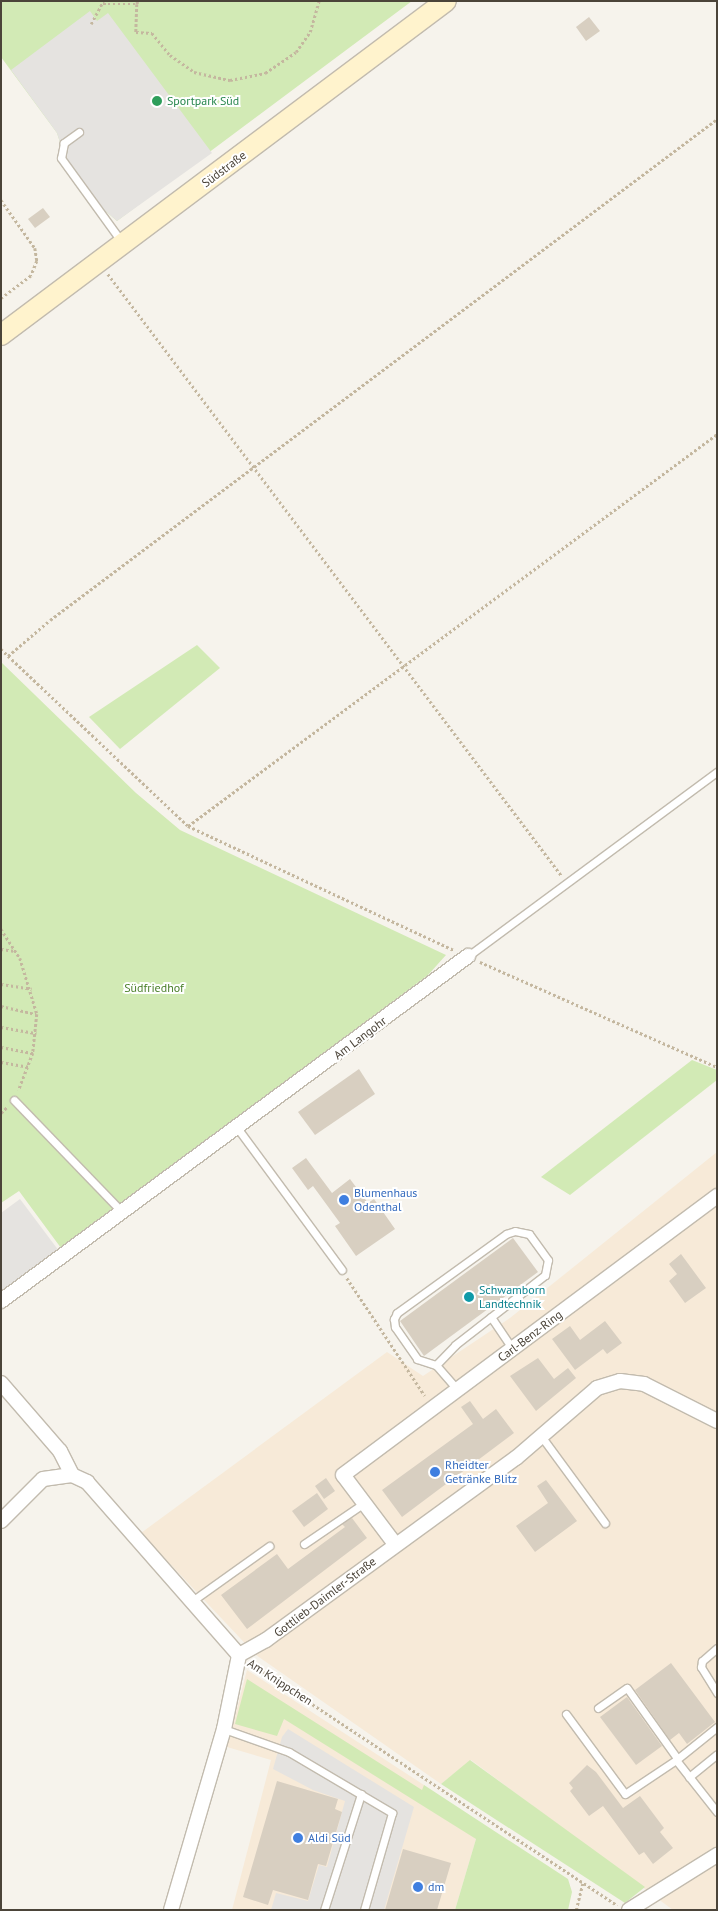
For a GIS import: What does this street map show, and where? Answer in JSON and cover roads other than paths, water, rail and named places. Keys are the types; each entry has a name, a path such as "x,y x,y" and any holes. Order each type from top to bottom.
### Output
{"street":[{"name":"Südstraße","path":"1,335 124,246 446,1"},
{"name":"Am Langohr","path":"1,1301 238,1129 468,956"},
{"name":"Carl-Benz-Ring","path":"364,1503 343,1475 434,1409 717,1196"},
{"name":"Gottlieb-Daimler-Straße","path":"238,1655 266,1640 541,1436 591,1392 620,1381 656,1389 717,1421"},
{"path":"1,1383 60,1450 72,1475 43,1479 1,1521"},
{"name":"Am Knippchen","path":"72,1475 87,1482 238,1655"},
{"path":"364,1503 395,1544"},
{"path":"171,1910 224,1729 238,1655"},
{"path":"624,1908 717,1855"}],"lane":[{"path":"79,132 64,143 61,158 124,246"},
{"name":"Am Langohr","path":"468,956 568,884 717,772"},
{"path":"14,1100 123,1212"},
{"path":"238,1129 342,1270"},
{"path":"436,1366 455,1345 545,1275 548,1268 548,1260 529,1234 523,1231 506,1234 398,1313 395,1327 417,1359 436,1366 458,1391"},
{"path":"492,1317 513,1350"},
{"path":"541,1436 605,1523"},
{"path":"304,1544 364,1503"},
{"path":"192,1601 269,1546"},
{"path":"717,1648 702,1661 701,1668 717,1693"},
{"path":"598,1708 627,1688 689,1777 717,1812"},
{"path":"566,1714 625,1794 676,1759 717,1727"},
{"path":"224,1729 289,1752 392,1813 364,1910"},
{"path":"689,1777 717,1754"},
{"path":"324,1910 361,1794"}],"place":[{"name":"Sportpark Süd","path":"157,101"},
{"name":"Blumenhaus Odenthal","path":"344,1200"},
{"name":"Schwamborn Landtechnik","path":"469,1297"},
{"name":"Rheidter Getränke Blitz","path":"435,1472"},
{"name":"Aldi Süd","path":"298,1838"},
{"name":"dm","path":"418,1887"}],"park label":[{"name":"Südfriedhof","path":"154,988"}]}
